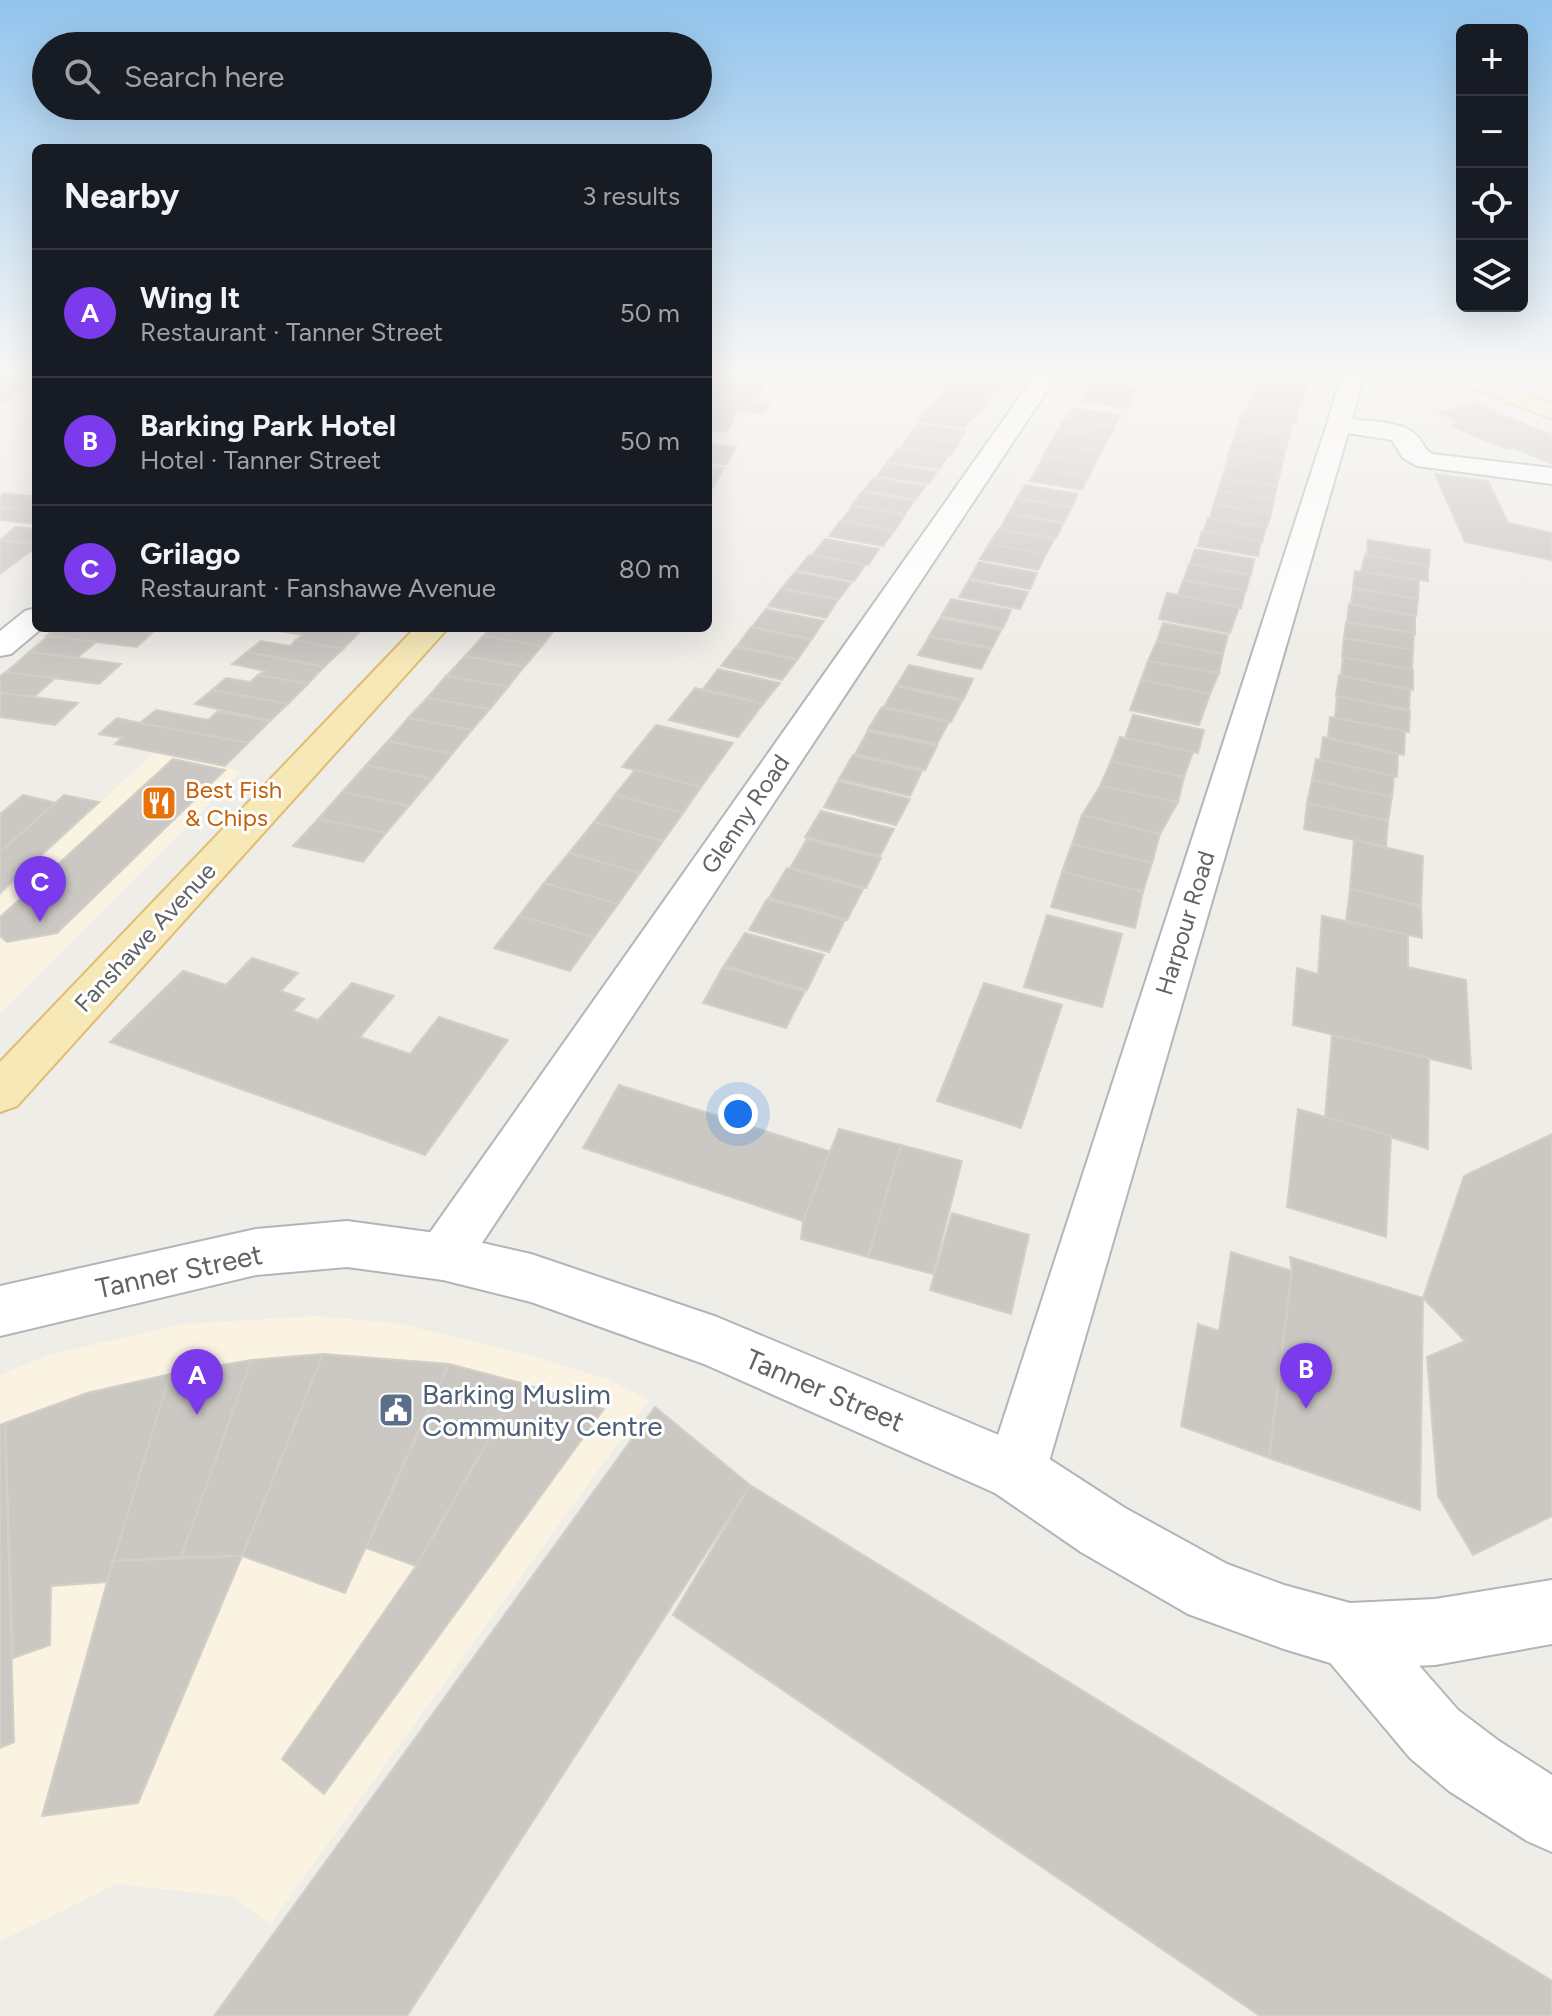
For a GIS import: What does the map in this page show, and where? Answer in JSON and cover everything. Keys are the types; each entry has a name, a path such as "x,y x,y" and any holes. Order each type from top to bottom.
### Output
{"main road":[{"name":"Fanshawe Avenue","path":"0,1093 428,632"}],"street":[{"name":"Glenny Road","path":"443,1257 985,465"},
{"name":"Harpour Road","path":"1016,1472 1326,465"},
{"path":"1460,465 1552,476"},
{"path":"0,647 32,620"},
{"name":"Tanner Street","path":"0,1311 256,1252 347,1244 443,1257 531,1278 717,1343 1016,1472 1103,1530 1211,1591 1350,1636"},
{"path":"1350,1636 1435,1632 1552,1612"},
{"path":"1350,1636 1434,1734 1474,1766 1552,1816"}],"shaded area":[{"path":"153,753 242,771 0,1014 0,897"},
{"path":"315,1316 396,1323 525,1354 608,1379 649,1400 270,1924 234,1897 117,1884 0,1941 0,1375 48,1355 183,1324"}],"building":[{"path":"885,465 937,472 929,484 877,476"},
{"path":"914,465 942,465 939,469"},
{"path":"1039,465 1095,465 1089,477 1037,468"},
{"path":"1226,465 1280,473 1277,486 1222,478"},
{"path":"1227,465 1282,465 1280,473"},
{"path":"712,466 724,468 712,489"},
{"path":"1037,469 1088,477 1082,490 1029,481"},
{"path":"1435,474 1488,481 1508,523 1552,533 1552,560 1465,542"},
{"path":"873,478 925,486 916,499 864,490"},
{"path":"1222,478 1277,486 1274,500 1218,491"},
{"path":"1025,485 1078,494 1072,507 1017,498"},
{"path":"1218,491 1274,500 1271,514 1214,504"},
{"path":"862,492 914,501 905,514 852,505"},
{"path":"4,493 32,496 32,511 0,507 0,497"},
{"path":"1016,499 1071,508 1064,522 1009,513"},
{"path":"1214,504 1271,514 1267,527 1210,518"},
{"path":"852,506 905,515 895,530 842,520"},
{"path":"0,507 32,511 32,524 0,520"},
{"path":"1008,514 1063,524 1056,538 1000,529"},
{"path":"1208,518 1266,527 1262,542 1204,531"},
{"path":"840,521 894,531 883,546 829,536"},
{"path":"15,527 32,529 32,544 0,540"},
{"path":"998,530 1054,539 1046,554 989,544"},
{"path":"1202,531 1261,541 1258,556 1198,546"},
{"path":"825,539 879,549 868,565 813,554"},
{"path":"0,540 32,544 32,550 0,574"},
{"path":"1368,540 1430,550 1429,566 1367,555"},
{"path":"989,544 1046,554 1038,570 980,559"},
{"path":"1195,549 1254,559 1251,575 1190,564"},
{"path":"809,555 865,565 854,581 797,570"},
{"path":"1365,555 1428,566 1428,581 1361,572"},
{"path":"979,562 1037,573 1030,589 970,578"},
{"path":"1189,564 1250,575 1246,591 1184,580"},
{"path":"1355,571 1419,580 1418,599 1353,588"},
{"path":"795,572 851,583 839,599 782,588"},
{"path":"969,580 1028,592 1020,609 959,597"},
{"path":"1183,580 1245,591 1241,608 1178,595"},
{"path":"1353,588 1418,599 1416,616 1351,604"},
{"path":"781,589 838,600 826,618 768,606"},
{"path":"1167,593 1239,607 1230,633 1159,619"},
{"path":"951,599 1011,610 1003,628 941,616"},
{"path":"1349,604 1415,616 1415,634 1347,622"},
{"path":"766,609 824,621 812,639 752,627"},
{"path":"940,618 1001,630 992,648 929,636"},
{"path":"1346,622 1414,633 1413,650 1344,638"},
{"path":"1163,623 1228,635 1223,654 1157,641"},
{"path":"751,627 811,640 798,659 737,646"},
{"path":"50,632 153,632 137,647 46,636"},
{"path":"286,632 360,632 343,649 296,640 303,635"},
{"path":"486,632 553,632 542,646 483,636"},
{"path":"48,636 96,642 77,658 29,652"},
{"path":"483,636 542,646 524,667 465,656"},
{"path":"929,637 991,649 981,669 918,655"},
{"path":"1344,638 1413,650 1412,670 1342,657"},
{"path":"296,640 343,649 324,667 247,652 261,641 290,646"},
{"path":"1157,641 1223,654 1219,673 1148,661"},
{"path":"736,647 797,660 782,680 721,666"},
{"path":"29,652 121,664 99,684 6,672"},
{"path":"247,652 324,667 308,684 258,675 265,671 232,664"},
{"path":"465,656 524,667 508,687 446,676"},
{"path":"1343,657 1413,670 1413,690 1341,676"},
{"path":"1148,661 1219,673 1210,694 1141,680"},
{"path":"909,665 973,679 963,700 897,685"},
{"path":"718,669 780,683 763,704 703,689"},
{"path":"6,672 55,678 34,697 0,693 0,676"},
{"path":"258,675 308,684 288,704 212,690 226,678 250,682"},
{"path":"1339,675 1410,690 1409,710 1336,696"},
{"path":"446,676 508,687 490,709 427,698"},
{"path":"1141,680 1210,694 1199,725 1130,710"},
{"path":"896,686 962,701 951,722 884,707"},
{"path":"695,688 763,704 738,737 669,720"},
{"path":"212,690 288,704 270,721 195,704"},
{"path":"0,693 78,703 55,725 0,717"},
{"path":"1337,696 1410,711 1409,732 1335,718"},
{"path":"427,698 490,709 472,730 408,718"},
{"path":"882,707 949,722 937,744 868,729"},
{"path":"156,710 208,720 218,711 270,721 248,743 140,723"},
{"path":"1133,715 1204,730 1198,753 1125,738"},
{"path":"1330,717 1405,731 1404,755 1328,738"},
{"path":"117,718 248,743 225,766 115,744 122,738 99,734"},
{"path":"408,718 472,730 452,754 388,741"},
{"path":"656,725 733,743 701,787 622,767"},
{"path":"868,731 937,746 925,770 855,754"},
{"path":"1120,737 1193,752 1184,777 1111,761"},
{"path":"1323,737 1398,754 1397,777 1320,760"},
{"path":"388,741 452,754 432,779 366,765"},
{"path":"853,755 922,771 910,796 839,779"},
{"path":"173,759 225,770 57,933 7,942 0,936 0,917"},
{"path":"1316,759 1394,776 1392,797 1312,780"},
{"path":"1111,761 1184,777 1178,802 1100,786"},
{"path":"366,765 432,779 409,806 342,792"},
{"path":"635,770 701,787 683,813 615,795"},
{"path":"1312,780 1392,797 1388,821 1307,803"},
{"path":"838,781 910,799 896,825 824,807"},
{"path":"1100,786 1178,802 1160,834 1082,815"},
{"path":"342,792 409,806 386,833 318,819"},
{"path":"23,795 57,803 0,852 0,814"},
{"path":"64,795 99,802 0,893 0,852"},
{"path":"615,795 683,813 663,841 594,822"},
{"path":"1307,803 1388,821 1386,847 1304,829"},
{"path":"821,811 894,829 880,856 805,837"},
{"path":"1082,815 1160,834 1152,863 1072,844"},
{"path":"318,819 386,833 363,862 293,846"},
{"path":"594,822 663,841 640,873 569,853"},
{"path":"807,839 881,858 866,888 790,868"},
{"path":"1354,840 1423,856 1421,906 1350,889"},
{"path":"1072,844 1152,863 1143,892 1062,872"},
{"path":"569,853 640,873 618,904 544,883"},
{"path":"787,868 863,889 847,920 769,898"},
{"path":"1062,872 1143,892 1135,928 1051,907"},
{"path":"544,883 618,904 594,937 519,916"},
{"path":"1350,889 1421,906 1422,938 1346,921"},
{"path":"767,899 845,920 829,952 749,930"},
{"path":"1047,915 1122,934 1102,1007 1024,987"},
{"path":"519,916 594,937 570,971 494,948"},
{"path":"1322,916 1408,935 1408,967 1466,980 1471,1069 1293,1025 1297,968 1318,974"},
{"path":"745,933 824,955 807,990 724,966"},
{"path":"252,958 298,973 281,991 304,999 293,1011 318,1020 352,983 394,996 360,1037 410,1054 439,1017 508,1040 425,1155 110,1042 183,971 226,985"},
{"path":"723,967 805,991 786,1028 703,1003"},
{"path":"984,983 1062,1005 1021,1128 937,1101"},
{"path":"1332,1035 1429,1058 1428,1149 1325,1117"},
{"path":"619,1085 832,1152 803,1221 583,1148"},
{"path":"1298,1109 1391,1136 1386,1237 1287,1207"},
{"path":"839,1129 901,1145 868,1257 801,1239 803,1221"},
{"path":"1552,1134 1552,1516 1473,1555 1438,1496 1427,1357 1465,1341 1423,1298 1464,1176"},
{"path":"901,1145 962,1161 933,1274 868,1257"},
{"path":"952,1213 1029,1235 1011,1314 930,1290"},
{"path":"1231,1252 1292,1271 1269,1458 1181,1426 1198,1324 1219,1331"},
{"path":"1290,1257 1423,1298 1420,1510 1269,1458 1292,1271"},
{"path":"323,1354 242,1556 181,1557 251,1360"},
{"path":"323,1354 449,1364 345,1593 242,1556"},
{"path":"251,1360 181,1557 113,1561 170,1374"},
{"path":"449,1364 521,1383 416,1566 366,1548"},
{"path":"170,1374 107,1582 51,1586 50,1645 13,1658 5,1423 87,1393"},
{"path":"521,1383 604,1409 324,1794 282,1759 416,1566"},
{"path":"655,1407 750,1485 407,2016 214,2016"},
{"path":"5,1423 14,1742 0,1748 0,1425"},
{"path":"750,1485 1552,1981 1552,2016 1260,2016 673,1615"},
{"path":"242,1556 138,1803 42,1816 113,1561"}],"place":[{"name":"Best Fish & Chips","path":"159,803"},
{"name":"Grilago","path":"40,922"},
{"name":"Barking Park Hotel","path":"1306,1409"},
{"name":"Barking Muslim Community Centre","path":"396,1410"},
{"name":"Wing It","path":"197,1415"}]}
